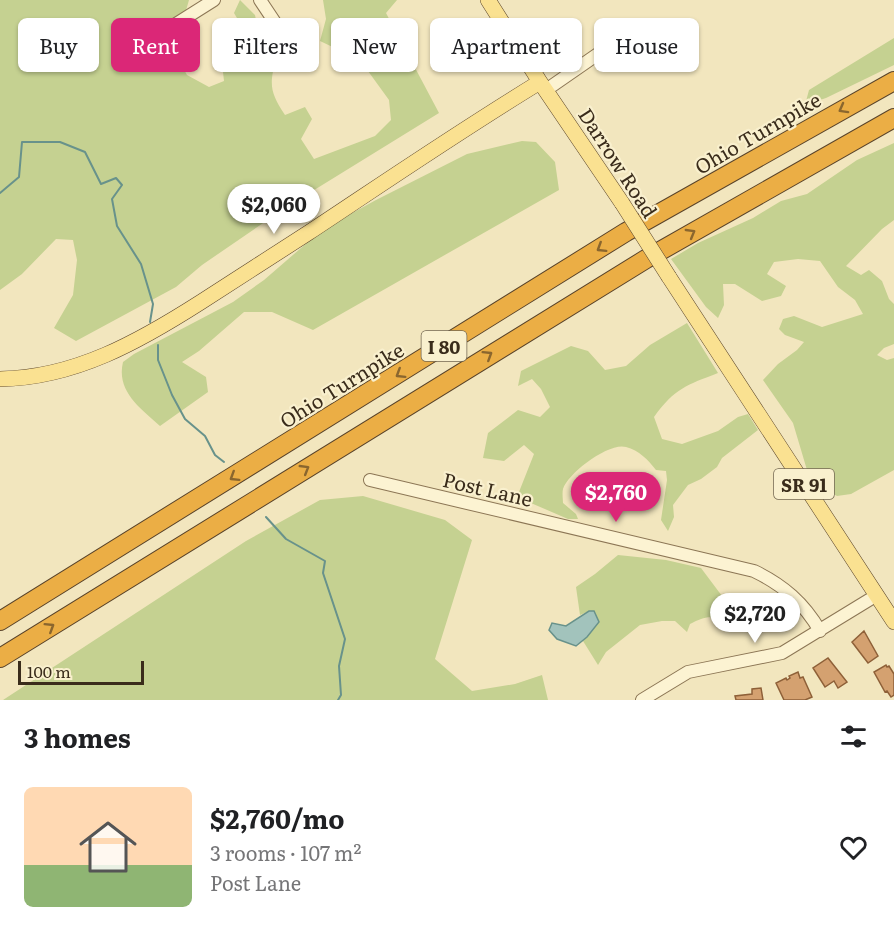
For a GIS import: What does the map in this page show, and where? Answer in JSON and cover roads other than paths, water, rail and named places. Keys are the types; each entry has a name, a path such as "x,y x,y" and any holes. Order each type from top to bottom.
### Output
{"highway":[{"name":"Ohio Turnpike","path":"0,621 626,232 894,81"},
{"name":"I 80","path":"0,658 646,259 894,118"}],"main road":[{"name":"Darrow Road","path":"488,0 877,595"},
{"path":"0,379 39,375 88,362 152,333 241,277 484,116 543,86"},
{"name":"SR 91","path":"877,595 894,622"}],"street":[{"path":"186,18 214,0"},
{"path":"260,0 272,18"},
{"path":"543,86 594,55"},
{"name":"Post Lane","path":"370,480 754,571 772,579 795,597 820,631"},
{"path":"642,700 688,672 782,653 877,595"}],"water":[{"path":"589,611 594,611 599,622 576,646 557,639 549,630 552,623 566,626"}],"waterway":[{"path":"0,193 19,177 22,142 60,142 85,152 101,184 116,178 122,185 112,199 117,226 141,264 153,304 150,322"},
{"path":"158,345 158,360 172,395 185,419 205,436 215,455 224,462"},
{"path":"266,517 286,539 325,561 323,573 345,639 339,666 341,695 338,700"}]}
